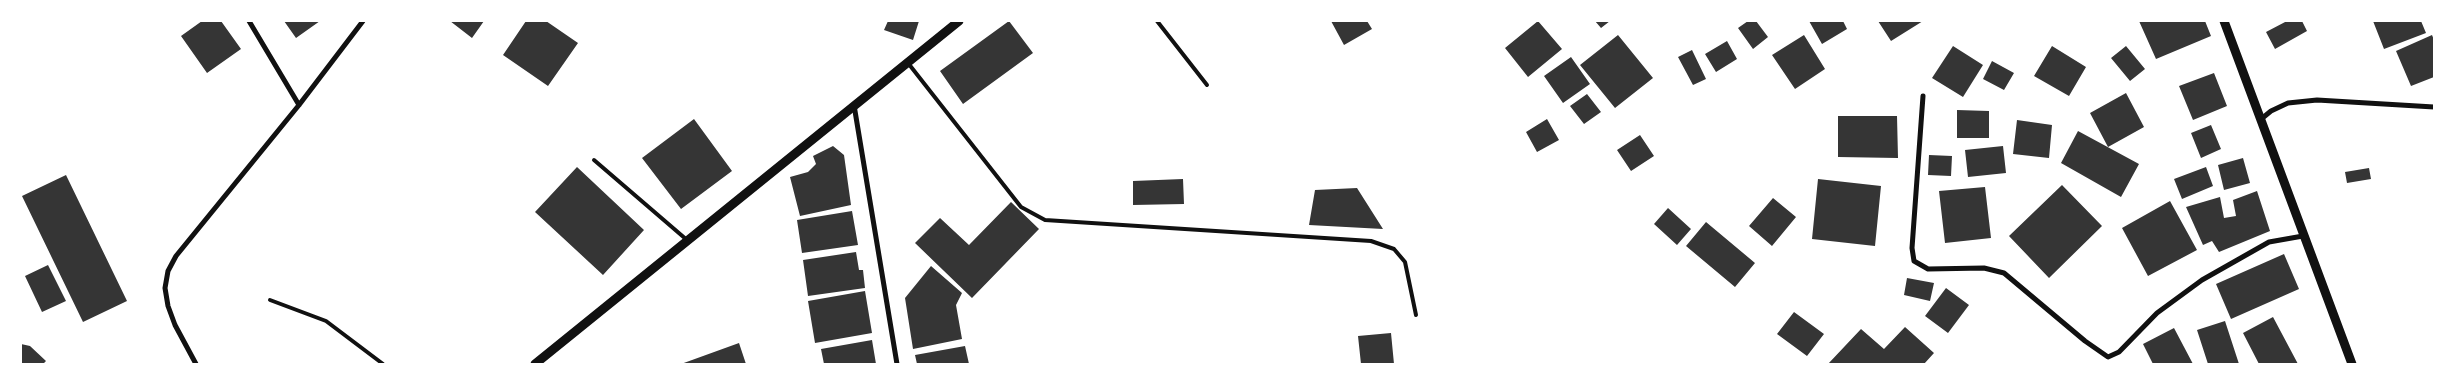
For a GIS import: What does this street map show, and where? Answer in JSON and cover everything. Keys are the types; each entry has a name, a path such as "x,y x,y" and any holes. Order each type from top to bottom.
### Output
{"street":[{"path":"248,21 300,105"},
{"path":"196,364 175,325 168,306 165,288 168,272 176,256 300,105 363,21"},
{"path":"535,364 907,61 959,21"},
{"path":"2224,21 2352,364"},
{"path":"1923,96 1912,248 1914,261 1928,269 1984,268 2004,273 2085,341 2108,357 2119,352 2158,313 2202,280 2269,242 2303,236"},
{"path":"2260,121 2271,111 2288,103 2317,100 2434,106"},
{"path":"854,104 897,364"}],"lane":[{"path":"1158,21 1207,85"},
{"path":"907,61 1021,207 1045,220 1371,241 1394,249 1405,262 1416,315"},
{"path":"594,160 687,240"},
{"path":"270,300 326,322 383,364"}],"building":[{"path":"202,21 221,21 241,49 207,73 181,36"},
{"path":"284,21 320,21 296,38"},
{"path":"450,21 484,21 472,38"},
{"path":"526,21 546,21 578,43 548,86 503,55"},
{"path":"888,21 919,21 913,40 884,30"},
{"path":"1009,21 1033,53 963,104 940,71"},
{"path":"1331,21 1367,21 1372,29 1344,45"},
{"path":"1538,21 1562,49 1528,77 1505,48"},
{"path":"1595,21 1610,21 1601,28"},
{"path":"1748,21 1756,21 1768,37 1753,49 1738,28"},
{"path":"1809,21 1843,21 1847,29 1822,44"},
{"path":"1878,21 1923,21 1891,41"},
{"path":"2139,21 2205,21 2211,36 2156,59"},
{"path":"2287,21 2302,21 2307,31 2275,49 2266,32"},
{"path":"2373,21 2421,21 2426,33 2384,49"},
{"path":"1618,35 1653,78 1615,108 1580,65"},
{"path":"1804,35 1825,69 1795,89 1772,55"},
{"path":"2432,35 2434,40 2434,77 2411,86 2396,51"},
{"path":"1727,41 1737,59 1716,72 1705,54"},
{"path":"1953,46 1983,65 1963,97 1932,78"},
{"path":"2052,46 2086,67 2069,96 2034,76"},
{"path":"2126,46 2145,69 2130,81 2111,58"},
{"path":"1692,50 1706,79 1693,85 1678,57"},
{"path":"1571,57 1590,84 1563,103 1544,76"},
{"path":"1992,61 2014,73 2004,90 1983,79"},
{"path":"2214,73 2227,106 2193,120 2179,86"},
{"path":"2126,93 2144,127 2108,147 2090,113"},
{"path":"1587,94 1601,112 1584,124 1570,106"},
{"path":"1957,110 1989,111 1989,138 1957,138"},
{"path":"1838,116 1897,116 1898,158 1838,157"},
{"path":"694,119 732,171 681,209 642,158"},
{"path":"1547,119 1559,140 1537,152 1526,132"},
{"path":"2017,120 2052,125 2049,158 2013,154"},
{"path":"2211,125 2221,149 2201,158 2191,133"},
{"path":"2078,131 2139,164 2121,197 2061,163"},
{"path":"1640,135 1654,156 1631,171 1617,150"},
{"path":"833,146 844,155 851,205 800,216 790,177 808,172 816,164 813,156"},
{"path":"2003,146 2006,173 1968,177 1965,150"},
{"path":"1929,155 1952,156 1951,176 1928,175"},
{"path":"2243,158 2250,183 2224,190 2218,165"},
{"path":"577,167 644,230 603,275 535,212"},
{"path":"2206,167 2213,186 2182,199 2174,179"},
{"path":"2369,168 2371,179 2347,183 2345,172"},
{"path":"66,175 127,301 83,322 22,196"},
{"path":"1183,179 1184,204 1133,205 1133,181"},
{"path":"1818,179 1881,186 1875,246 1812,239"},
{"path":"2062,185 2102,226 2049,278 2009,236"},
{"path":"1985,187 1991,238 1945,243 1939,191"},
{"path":"1357,188 1383,229 1309,225 1315,190"},
{"path":"2257,191 2270,231 2219,252 2212,241 2203,245 2186,207 2220,197 2224,218 2236,216 2233,200"},
{"path":"1773,198 1796,217 1772,246 1749,226"},
{"path":"2170,201 2197,250 2148,276 2122,228"},
{"path":"1011,202 1039,229 972,298 915,243 940,218 969,245"},
{"path":"1668,208 1691,229 1677,245 1654,224"},
{"path":"852,211 858,245 802,253 797,220"},
{"path":"1706,222 1755,263 1735,287 1686,246"},
{"path":"856,252 859,270 863,270 865,288 808,296 803,260"},
{"path":"2284,254 2299,289 2231,319 2216,284"},
{"path":"48,265 66,301 42,312 25,276"},
{"path":"931,266 962,293 956,305 962,339 913,349 905,298"},
{"path":"1907,278 1934,283 1930,301 1904,295"},
{"path":"1946,288 1969,305 1948,333 1925,316"},
{"path":"865,291 872,333 815,343 808,301"},
{"path":"1794,312 1824,334 1807,356 1777,334"},
{"path":"2273,317 2298,364 2259,364 2243,333"},
{"path":"2225,321 2239,364 2208,364 2197,330"},
{"path":"1905,327 1934,353 1924,364 1828,364 1861,329 1884,349"},
{"path":"2174,328 2193,364 2153,364 2143,344"},
{"path":"1391,333 1394,364 1361,364 1358,336"},
{"path":"872,340 876,364 824,364 821,349"},
{"path":"739,343 746,364 681,364"},
{"path":"21,344 30,346 46,361 43,364 21,364"},
{"path":"965,346 969,364 917,364 915,355"}]}
